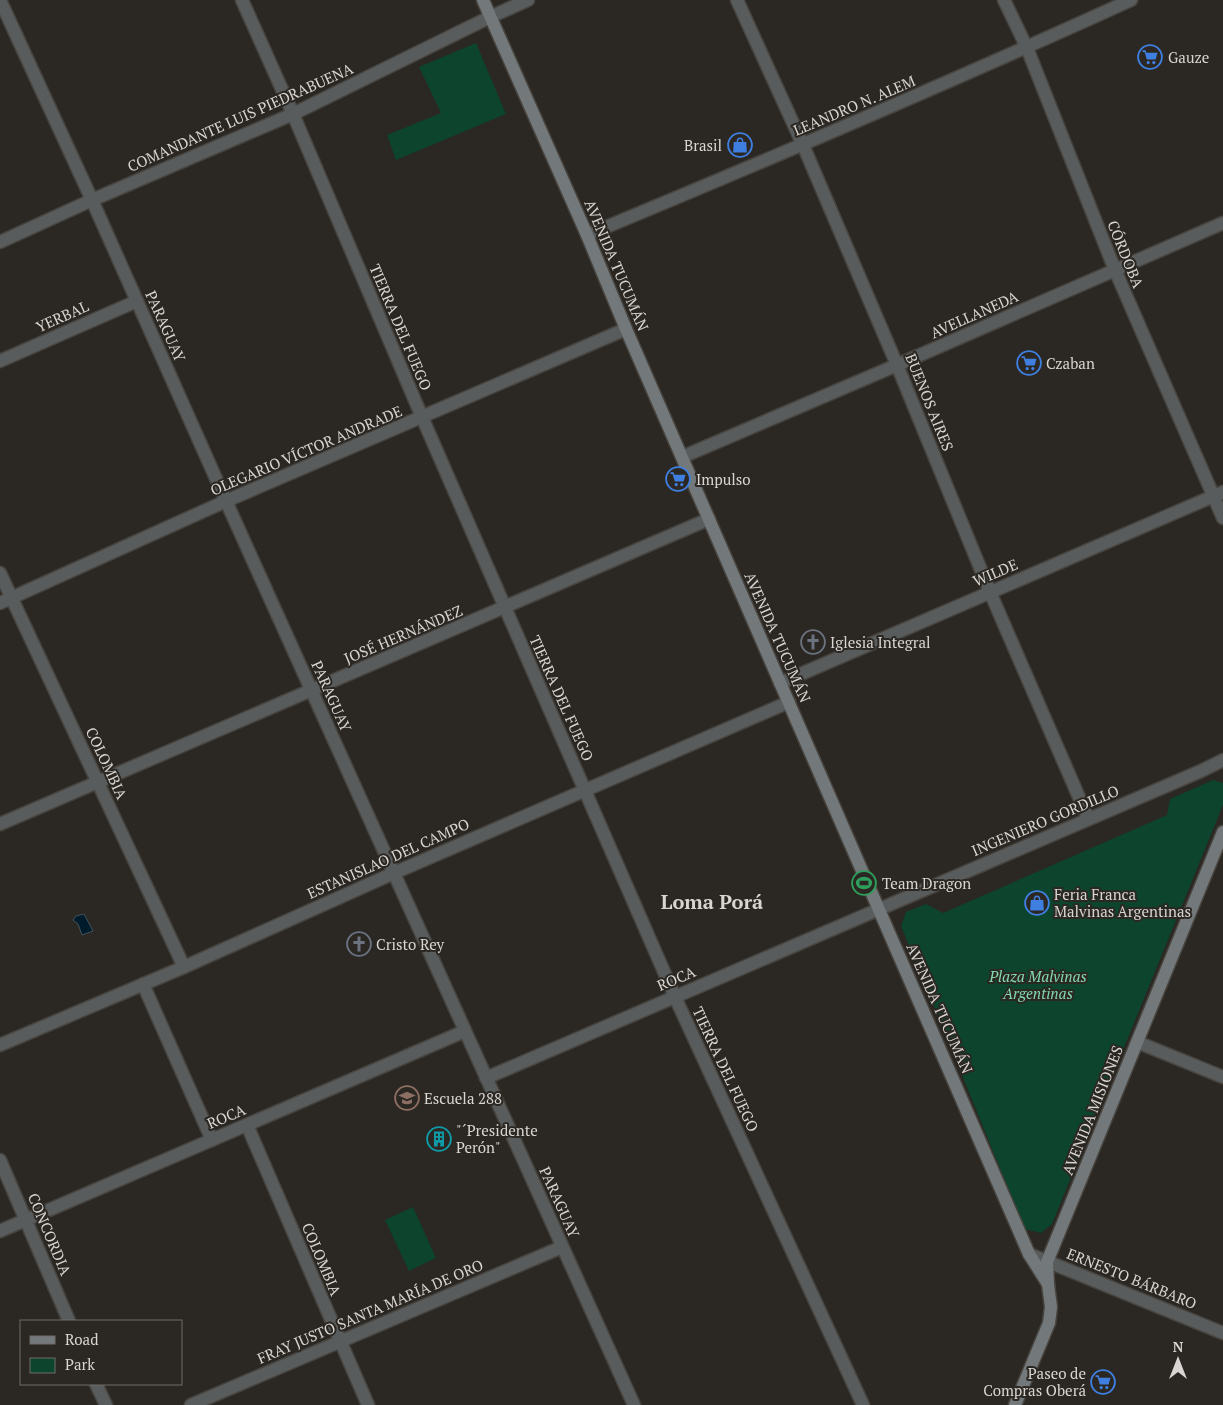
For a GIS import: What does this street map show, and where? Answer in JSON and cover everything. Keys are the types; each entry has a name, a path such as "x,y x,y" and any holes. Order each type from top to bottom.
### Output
{"main road":[{"name":"AVENIDA TUCUMÁN","path":"483,0 587,235 626,329 1029,1254 1048,1284"},
{"name":"AVENIDA MISIONES","path":"1015,1405 1049,1323 1051,1307 1047,1262 1223,832"}],"street":[{"name":"PARAGUAY","path":"0,0 92,200 226,502 634,1405"},
{"name":"TIERRA DEL FUEGO","path":"242,0 675,997 863,1405"},
{"name":"COMANDANTE LUIS PIEDRABUENA","path":"0,242 92,200 293,114 528,0"},
{"name":"BUENOS AIRES","path":"737,0 803,145 898,365 990,592 1088,818"},
{"name":"CÓRDOBA","path":"1004,0 1027,48 1115,270 1218,494 1223,518"},
{"name":"LEANDRO N. ALEM","path":"587,235 803,145 1027,48 1130,0"},
{"name":"AVELLANEDA","path":"682,457 1223,223"},
{"name":"YERBAL","path":"0,361 137,300"},
{"name":"OLEGARIO VÍCTOR ANDRADE","path":"6,601 226,502 626,329"},
{"name":"WILDE","path":"780,683 1218,494"},
{"name":"JOSÉ HERNÁNDEZ","path":"0,824 709,520"},
{"name":"COLOMBIA","path":"0,573 6,601 98,781 184,967"},
{"name":"ESTANISLAO DEL CAMPO","path":"0,1045 184,967 394,873 788,702"},
{"name":"INGENIERO GORDILLO","path":"879,909 1223,760"},
{"name":"ROCA","path":"486,1078 879,909"},
{"path":"143,984 212,1140"},
{"name":"ROCA","path":"0,1231 465,1031"},
{"path":"1137,1042 1223,1077"},
{"name":"COLOMBIA","path":"247,1125 368,1405"},
{"name":"CONCORDIA","path":"0,1160 70,1320"},
{"name":"FRAY JUSTO SANTA MARÍA DE ORO","path":"191,1405 562,1247"},
{"name":"ERNESTO BÁRBARO","path":"1029,1254 1223,1332"},
{"path":"96,1385 106,1405"}],"green space":[{"path":"476,43 506,114 396,160 387,135 441,113 419,67"},
{"name":"Plaza Malvinas Argentinas","path":"1213,780 1223,783 1223,805 1052,1224 1041,1233 1025,1229 901,926 906,912 926,904 943,913 1167,815 1170,799"},
{"path":"413,1207 436,1258 409,1271 385,1220"}],"water":[{"path":"84,914 93,931 82,935 78,924 73,920 76,916"}],"place":[{"name":"Gauze","path":"1150,57"},
{"name":"Brasil","path":"740,145"},
{"name":"Czaban","path":"1029,363"},
{"name":"Impulso","path":"678,479"},
{"name":"Iglesia Integral","path":"813,642"},
{"name":"Team Dragon","path":"864,883"},
{"name":"Feria Franca Malvinas Argentinas","path":"1037,903"},
{"name":"Cristo Rey","path":"359,944"},
{"name":"Escuela 288","path":"407,1098"},
{"name":"\"´Presidente Perón\"","path":"439,1139"},
{"name":"Paseo de Compras Oberá","path":"1103,1382"}],"district":[{"name":"Loma Porá","path":"712,901"}]}
